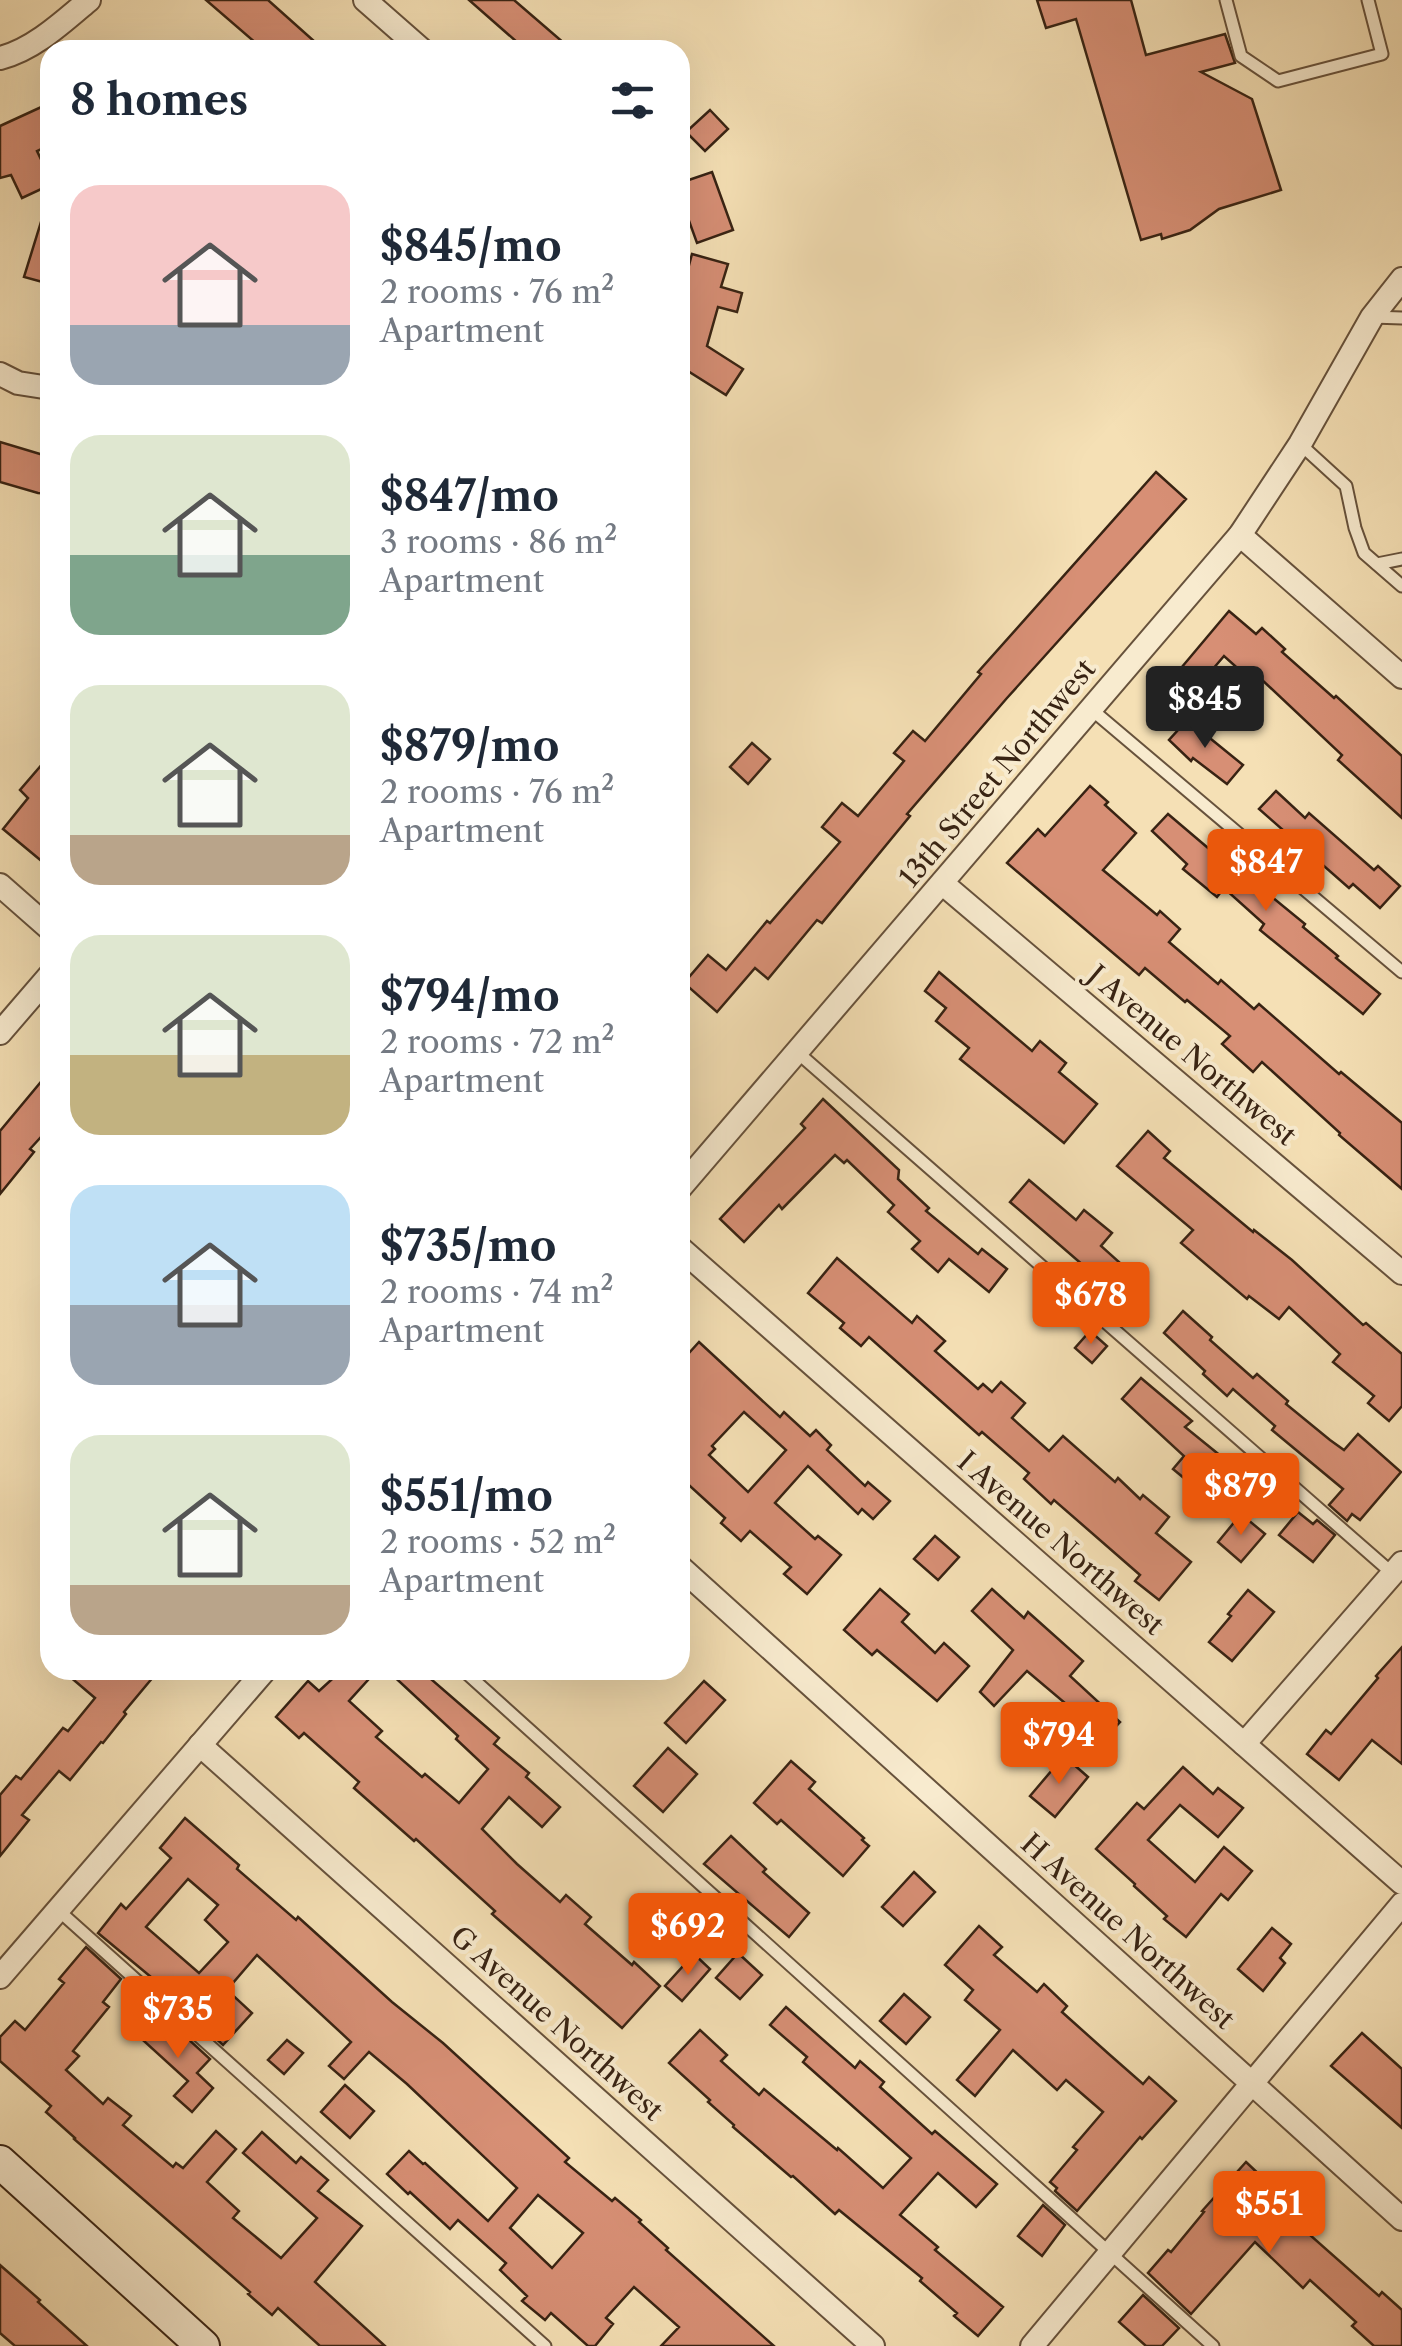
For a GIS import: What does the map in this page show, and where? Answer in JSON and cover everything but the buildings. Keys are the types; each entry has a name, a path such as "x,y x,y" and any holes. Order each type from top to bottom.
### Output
{"main road":[{"path":"0,2162 203,2346"}],"street":[{"path":"0,58 12,55 60,25 88,0"},
{"path":"365,0 411,40"},
{"name":"13th Street Northwest","path":"690,1176 1240,534 1300,444 1372,317 1402,279"},
{"path":"0,374 18,383 40,386"},
{"path":"1240,534 1402,677"},
{"name":"J Avenue Northwest","path":"942,883 1402,1273"},
{"path":"0,886 40,921"},
{"path":"0,1033 40,987"},
{"name":"I Avenue Northwest","path":"690,1257 1402,1882"},
{"path":"1244,1744 1397,1568"},
{"name":"H Avenue Northwest","path":"690,1576 1402,2219"},
{"path":"0,1977 256,1680"},
{"name":"G Avenue Northwest","path":"200,1745 874,2346"},
{"path":"1032,2346 1402,1904"}],"lane":[{"path":"1226,0 1241,56 1278,80 1382,54 1368,0"},
{"path":"1372,317 1402,318"},
{"path":"1300,444 1346,486 1364,553 1402,586"},
{"path":"1376,564 1402,559"},
{"path":"1091,709 1402,972"},
{"path":"797,1052 1397,1568"},
{"path":"475,1680 1213,2346"},
{"path":"58,1910 545,2346"}]}
